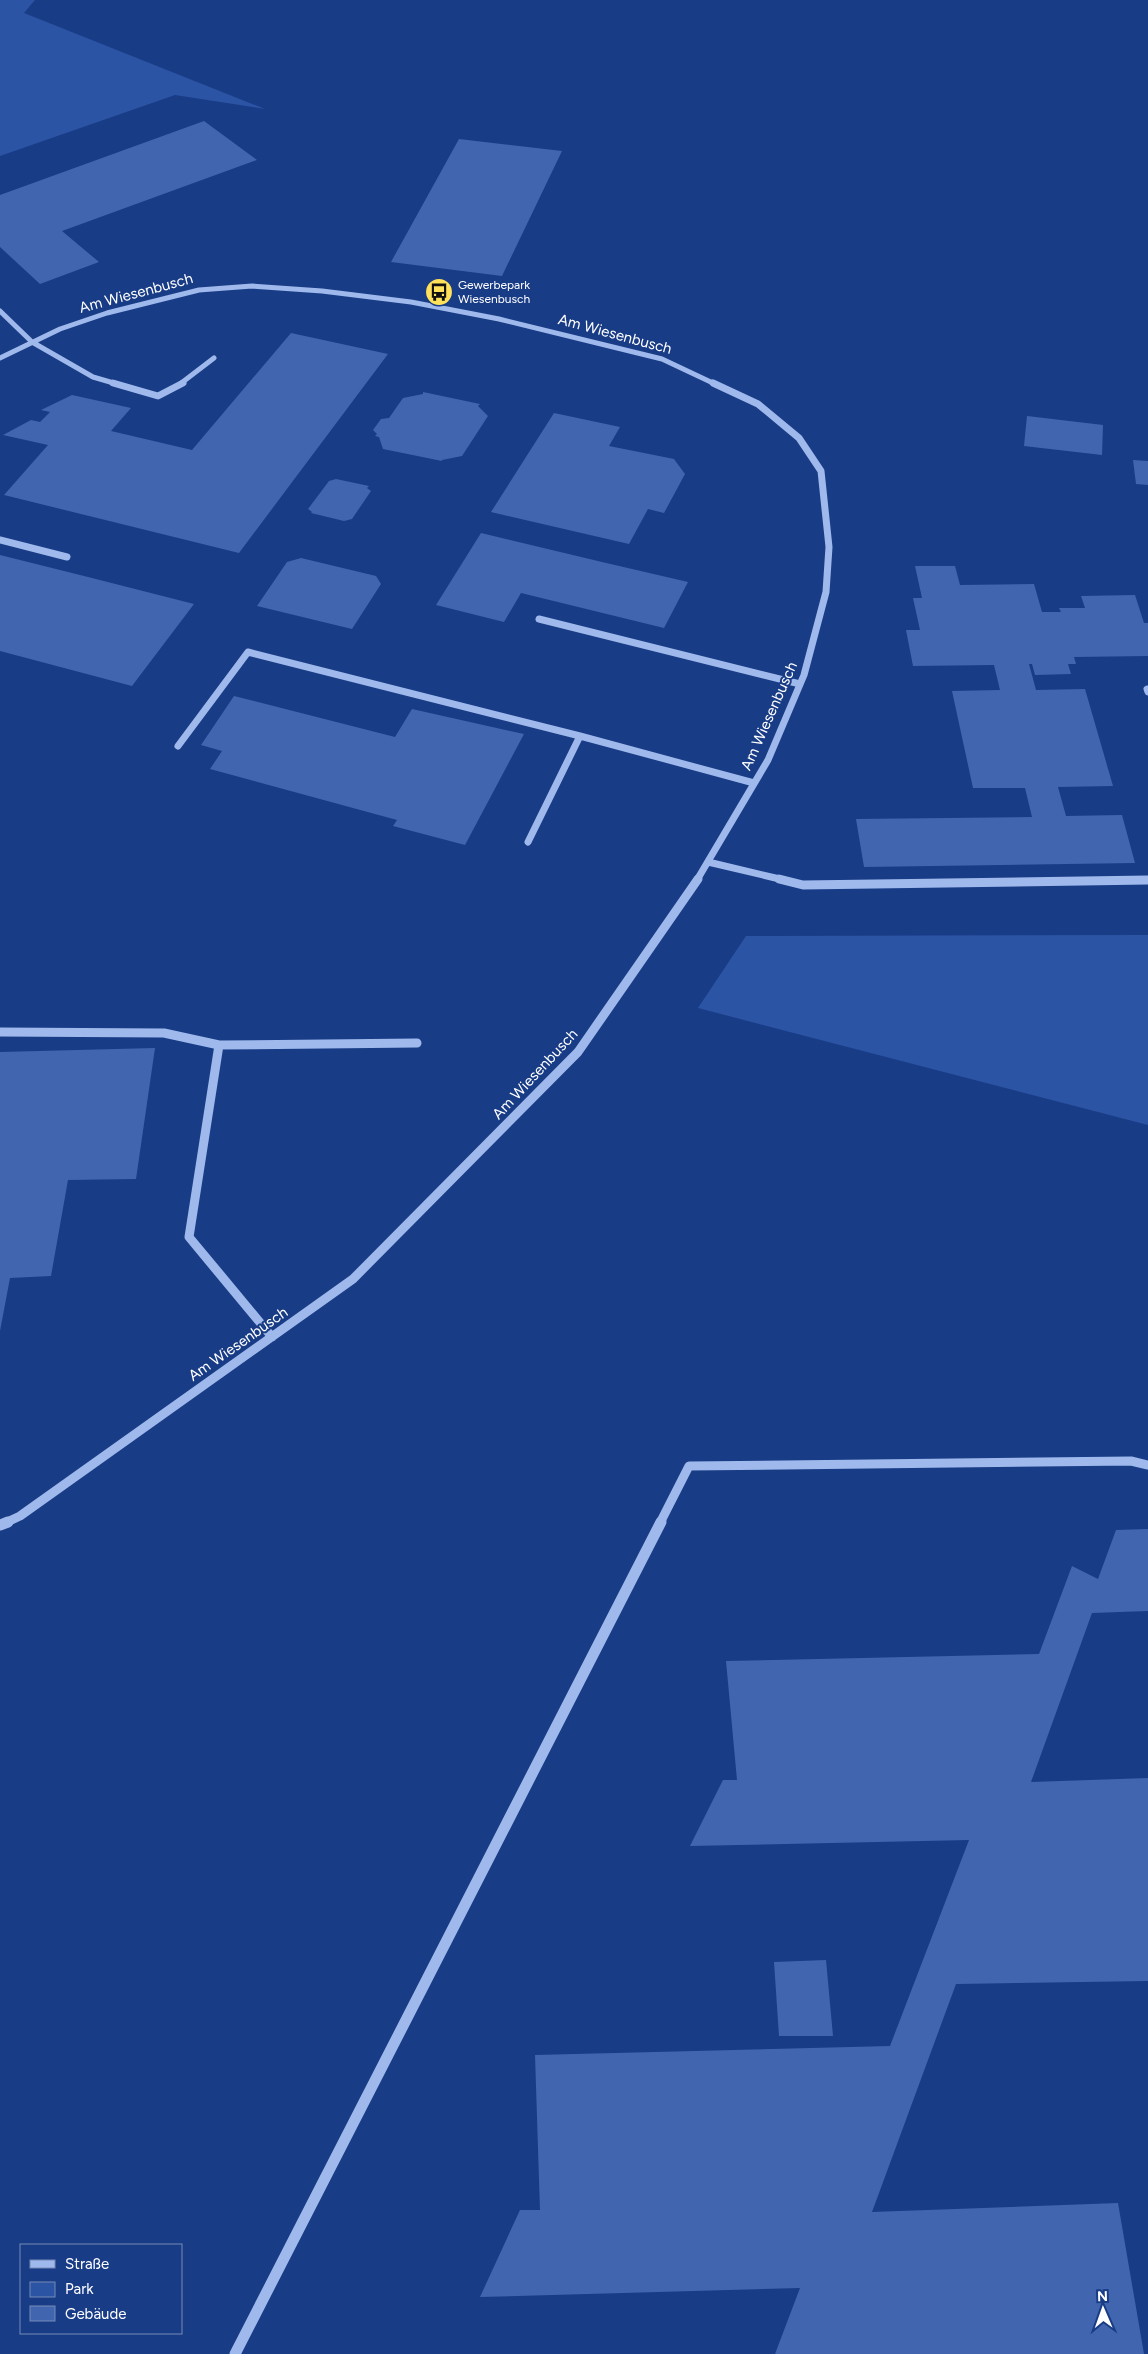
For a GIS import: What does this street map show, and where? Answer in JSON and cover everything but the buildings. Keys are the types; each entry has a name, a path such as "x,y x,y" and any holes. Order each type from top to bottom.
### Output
{"street":[{"name":"Am Wiesenbusch","path":"0,358 79,322 159,299 199,290 252,286 322,291 402,301 499,319 662,359 711,380 758,404 799,438 821,471 828,548 826,592 800,684 768,760 708,862 578,1052 353,1279 20,1516 0,1525"},
{"path":"0,311 32,342 93,377 158,396 186,381 214,358"},
{"path":"0,540 67,557"},
{"path":"178,746 248,652 580,736 754,783"},
{"path":"708,862 803,885 1148,880"},
{"path":"0,1032 164,1033 220,1045 417,1043"},
{"path":"220,1045 188,1236 272,1337"},
{"path":"235,2354 689,1466 1131,1461 1148,1466"}],"lane":[{"path":"539,619 800,684"},
{"path":"528,842 580,736"}],"green space":[{"path":"0,0 35,0 24,13 265,109 175,95 0,156"},
{"path":"1148,935 1148,1125 698,1008 746,936"}],"place":[{"name":"Gewerbepark Wiesenbusch","path":"439,292"}]}
